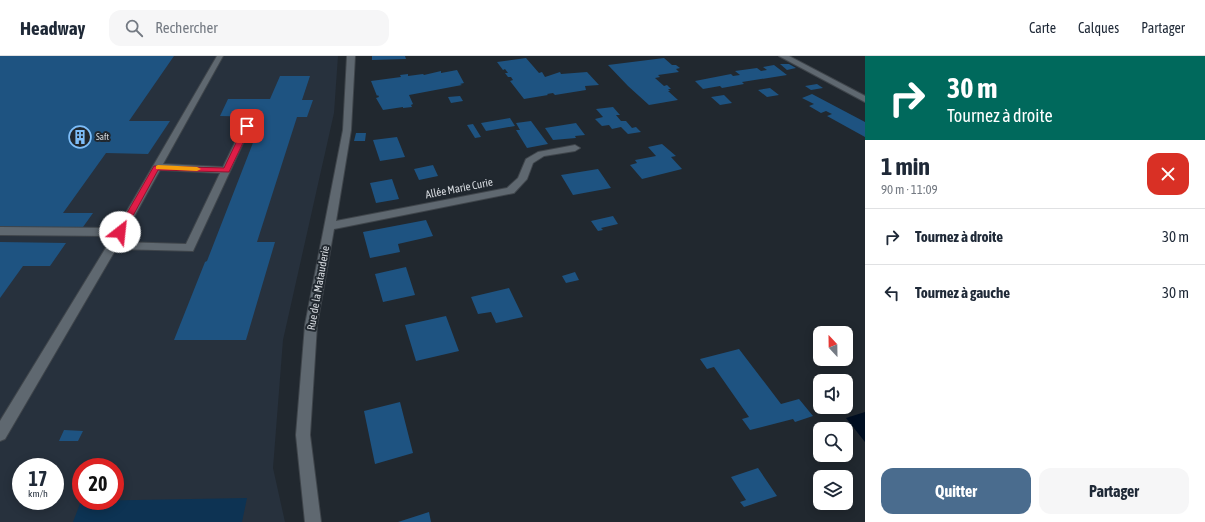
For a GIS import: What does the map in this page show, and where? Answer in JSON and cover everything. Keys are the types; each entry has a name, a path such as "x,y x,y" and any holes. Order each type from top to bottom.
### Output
{"street":[{"name":"Rue de la Matauderie","path":"314,522 303,435 311,325 347,130 351,56"},
{"path":"783,56 865,99"},
{"name":"Allée Marie Curie","path":"329,226 510,191 522,179 529,161 541,154 575,148"}],"lane":[{"path":"0,434 113,245 220,56"},
{"path":"113,245 190,248 247,126"},
{"path":"156,168 227,170"},
{"path":"0,231 120,232"}],"shaded area":[{"path":"0,56 338,56 334,113 283,340 273,468 285,522 0,522"},
{"path":"865,412 865,442 853,427 853,422 849,422 846,418"},
{"path":"247,498 242,522 73,522 78,510 124,510 124,500"}],"building":[{"name":"Saft","path":"0,56 174,56 129,121 170,121 148,154 106,153 63,213 93,213 83,227 0,227"},
{"path":"372,56 405,56 406,59 372,60"},
{"path":"526,58 539,73 542,72 545,77 560,72 561,74 587,72 599,85 585,86 586,90 555,95 553,93 524,99 510,81 513,80 511,77 508,77 505,73 508,73 505,69 503,70 497,62"},
{"path":"664,58 672,65 676,65 680,68 676,69 679,72 658,75 660,77 655,78 664,86 667,85 671,89 668,89 670,91 668,91 678,100 649,105 608,65"},
{"path":"780,64 789,64 796,68 787,70"},
{"path":"774,65 787,75 742,82 744,84 722,88 720,86 703,89 695,81 731,74 733,76 740,75 735,71 757,68 761,71 767,70 763,67"},
{"path":"457,70 464,83 460,84 462,85 409,95 413,104 411,105 412,107 383,110 376,98 379,97 378,95 377,96 371,81 401,77 400,75 424,75 441,71 441,73"},
{"path":"280,76 310,76 302,100 313,100 307,117 297,117 257,242 275,242 246,340 174,340 205,262 207,261 263,117 220,116 228,99 270,99"},
{"path":"817,84 823,88 811,90 805,86"},
{"path":"770,88 779,95 767,97 758,90"},
{"path":"812,94 865,122 865,137 827,116 832,114 826,111 821,113 809,106 814,104 802,98"},
{"path":"724,95 732,103 720,105 711,97"},
{"path":"460,96 463,101 451,103 448,97"},
{"path":"613,107 620,115 616,115 621,121 626,121 632,128 636,127 641,132 628,134 621,127 612,129 609,125 602,126 595,119 603,117 596,109"},
{"path":"510,118 515,126 486,131 481,123"},
{"path":"531,121 548,144 527,148 516,130 520,130 516,123"},
{"path":"576,123 585,135 575,136 576,138 553,140 545,128"},
{"path":"473,124 481,137 475,138 467,125"},
{"path":"356,133 366,133 365,141 354,141"},
{"path":"397,137 405,157 380,161 373,140"},
{"path":"662,144 676,156 671,157 682,169 642,179 630,165 637,163 635,160 656,156 648,147"},
{"path":"433,165 438,176 419,180 414,169"},
{"path":"598,169 611,188 573,195 561,175"},
{"path":"392,179 399,199 376,203 370,183"},
{"path":"613,216 618,224 601,228 603,230 598,231 591,221"},
{"path":"426,220 433,236 398,244 400,252 370,258 363,232"},
{"path":"0,242 66,243 50,266 23,266 0,298"},
{"path":"406,267 415,295 383,302 375,274"},
{"path":"575,272 579,280 566,283 562,276"},
{"path":"509,288 523,317 496,323 491,312 478,314 471,297"},
{"path":"446,316 459,351 416,361 405,325"},
{"path":"739,349 781,404 799,399 813,416 795,422 793,419 750,430 742,419 749,417 714,367 707,369 700,359"},
{"path":"400,402 413,453 375,464 364,411"},
{"path":"64,430 83,431 78,441 59,441"},
{"path":"758,468 777,496 744,507 740,502 746,500 731,477"},
{"path":"429,512 431,522 398,522"}],"slow traffic":[{"path":"158,168 197,169"}],"place":[{"name":"Saft","path":"80,137"}],"route":[{"path":"120,232 156,168 227,170 247,126"}]}
